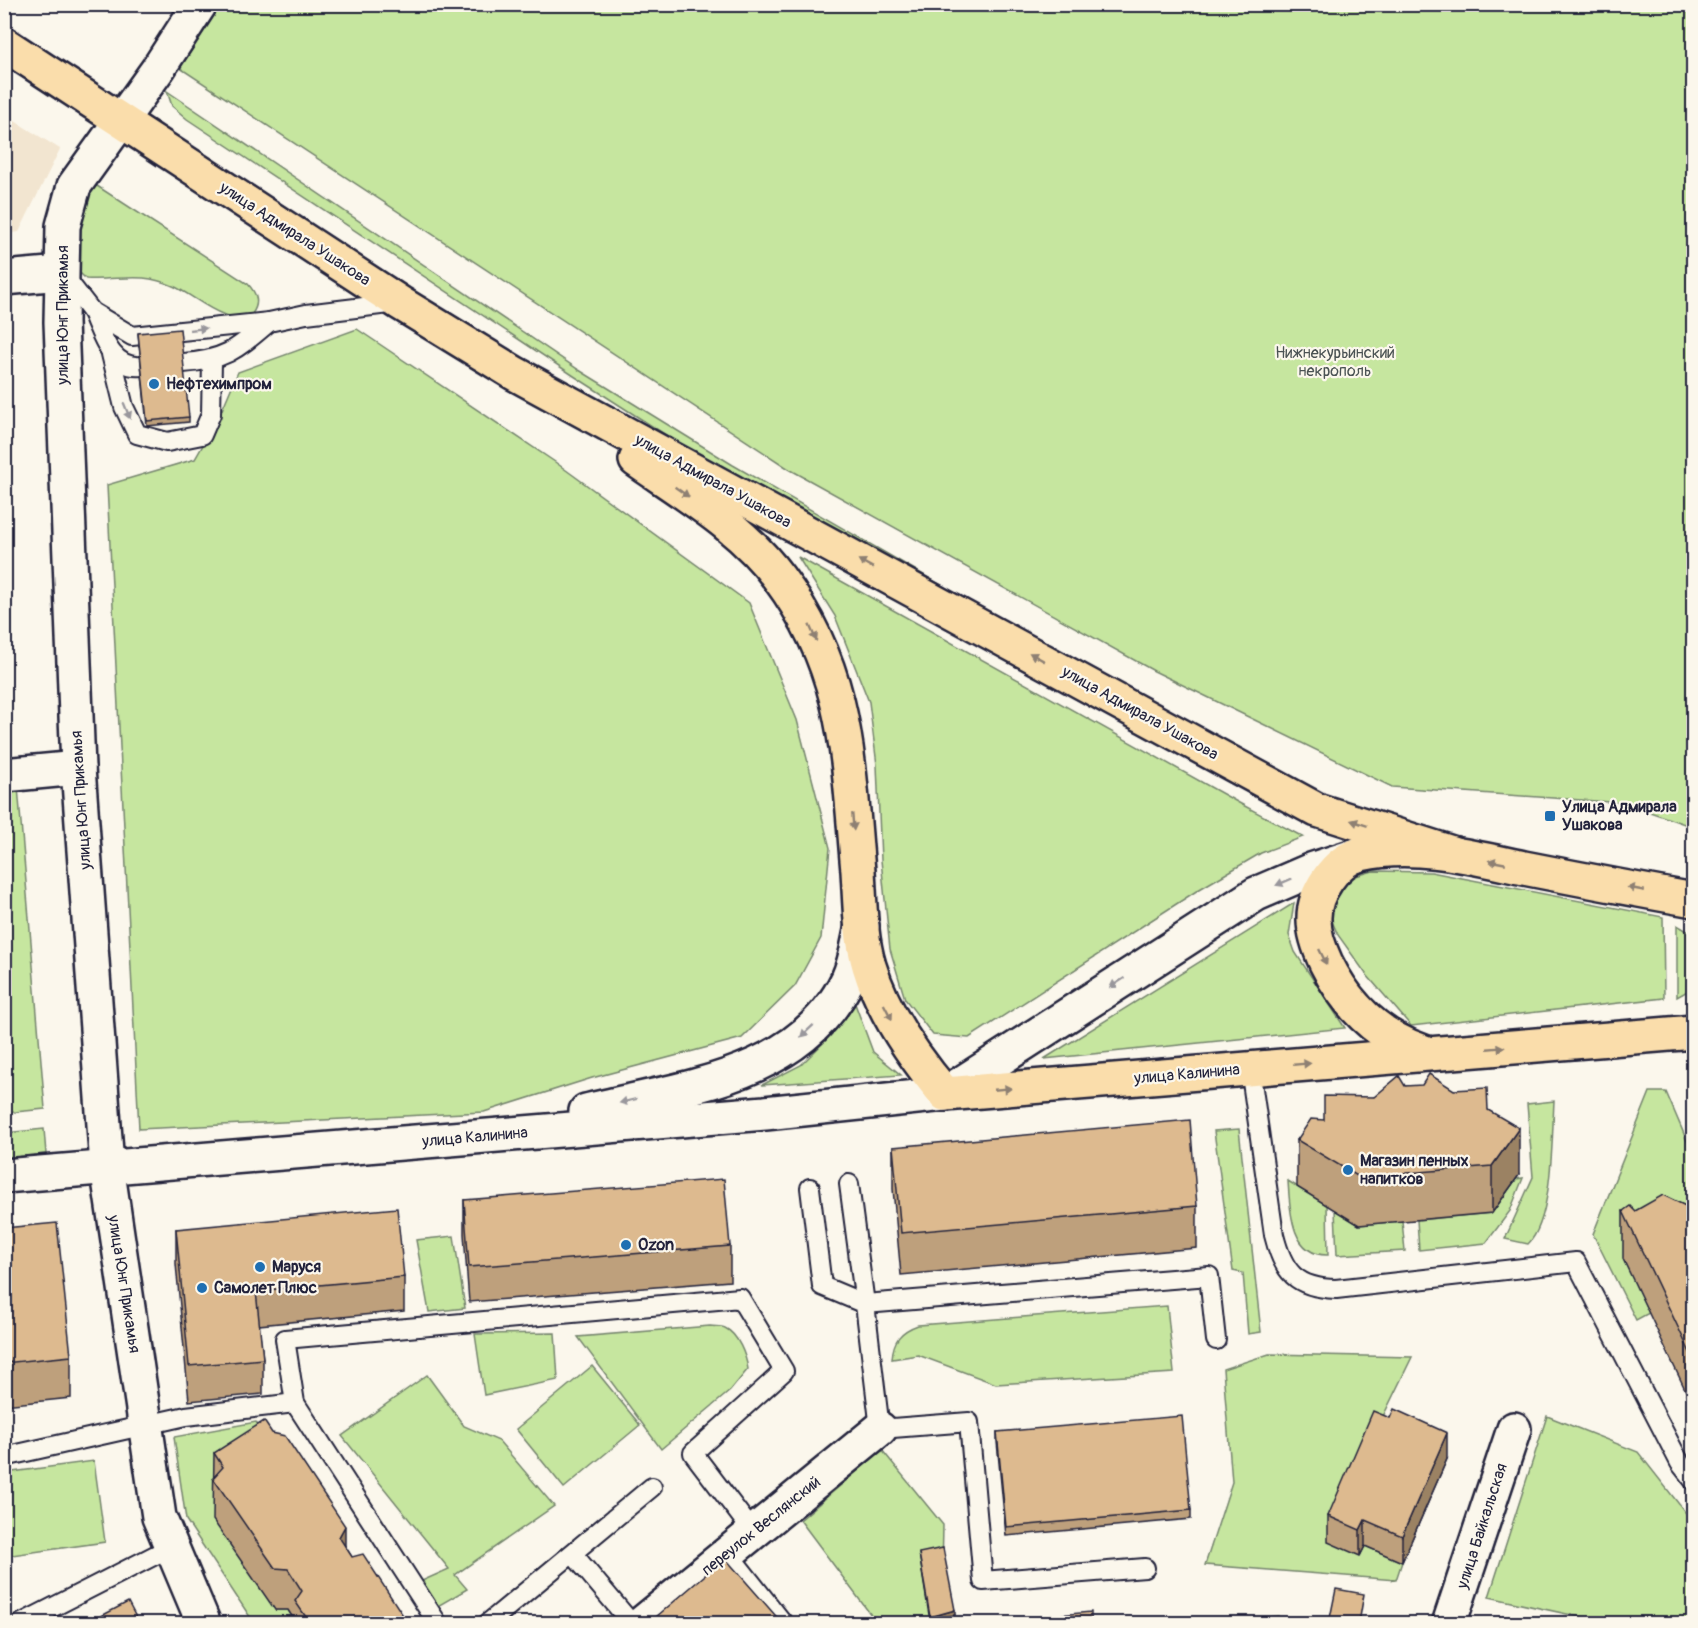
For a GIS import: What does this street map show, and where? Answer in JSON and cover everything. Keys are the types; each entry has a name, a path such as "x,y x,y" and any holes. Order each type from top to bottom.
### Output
{"main road":[{"name":"улица Адмирала Ушакова","path":"4,45 400,303 514,373 1317,810 1455,854"},
{"path":"514,373 738,532 778,576 811,626 832,678 846,732 862,926 868,963 885,1006 906,1042 945,1094"},
{"name":"улица Калинина","path":"1429,1053 1402,1044 1376,1028 1352,1005 1332,975 1319,948 1313,919 1317,900 1325,882 1335,871 1358,855 1385,850 1455,854 1694,900"},
{"name":"улица Калинина","path":"945,1094 1694,1032"}],"street":[{"name":"улица Юнг Прикамья","path":"191,8 122,120 74,186 63,226 61,273 78,768 107,1166 159,1517 204,1623"},
{"path":"4,278 61,273"},
{"path":"4,775 78,768"},
{"name":"улица Калинина","path":"4,1176 765,1113 945,1094 1256,894 1314,869 1358,855"},
{"path":"485,1136 727,1077 758,1066 782,1053 809,1030 832,1004 848,978 862,926"},
{"name":"переулок Веслянский","path":"641,1623 880,1429"},
{"name":"улица Байкальская","path":"1449,1623 1514,1429"}],"lane":[{"path":"61,273 92,312 111,354 124,407 137,434 167,442 202,435 211,414 212,361"},
{"path":"92,312 132,336 269,322 306,314 400,303"},
{"path":"183,363 212,361 237,349 269,322"},
{"path":"111,354 130,367 141,366"},
{"path":"1250,1068 1274,1235 1279,1255 1287,1270 1301,1282 1316,1288 1335,1289 1576,1262 1680,1464 1694,1481"},
{"path":"849,1184 880,1429 969,1422 983,1581 1145,1568"},
{"path":"810,1188 822,1286 865,1304 1209,1276 1216,1341"},
{"path":"438,1623 295,1403 285,1339 740,1298 784,1371 693,1453 753,1532"},
{"path":"4,1457 186,1416 295,1403"},
{"path":"487,1623 652,1487"},
{"path":"20,1623 171,1547"},
{"path":"728,1553 784,1623"},
{"path":"573,1554 632,1623"}],"shaded area":[{"path":"5,115 60,149 19,232 5,234"}],"green space":[{"name":"Нижнекурьинский некрополь","path":"221,5 1693,5 1693,827 1624,803 1392,787 1154,671 789,469 180,68"},
{"path":"167,91 579,370 733,465 1094,673 725,473 574,376 187,119 172,106"},
{"path":"94,184 248,284 254,291 256,299 256,306 252,314 232,317 222,314 161,281 140,278 86,279 76,269 76,249 82,197"},
{"path":"357,329 555,462 749,603 797,720 830,848 821,938 795,986 742,1038 592,1078 484,1112 139,1129 107,485 195,459 219,417 238,372"},
{"path":"798,557 1303,837 1261,853 1198,890 969,1038 933,1035 905,999 890,949 881,860 877,765 869,702 835,616"},
{"path":"18,787 45,1109 5,1113 4,788"},
{"path":"1373,871 1431,872 1663,917 1664,998 1411,1026 1366,974 1338,935 1330,917 1330,898 1349,878"},
{"path":"1294,903 1289,935 1295,952 1345,1028 1044,1059"},
{"path":"1677,925 1694,935 1693,988 1677,997"},
{"path":"851,993 873,1052 901,1075 762,1085 801,1065 830,1036"},
{"path":"1650,1092 1666,1092 1693,1155 1693,1257 1624,1258 1649,1313 1636,1320 1593,1234"},
{"path":"1554,1101 1550,1177 1542,1216 1528,1244 1505,1239 1533,1177 1527,1104"},
{"path":"44,1129 46,1154 5,1158 5,1133"},
{"path":"1239,1129 1261,1332 1248,1334 1243,1273 1233,1271 1214,1131"},
{"path":"1523,1178 1510,1211 1486,1243 1419,1250 1417,1220 1492,1213 1516,1179"},
{"path":"1288,1181 1327,1205 1328,1255 1315,1253 1306,1248 1299,1239 1292,1217"},
{"path":"1335,1210 1359,1225 1402,1221 1405,1251 1337,1255"},
{"path":"454,1236 465,1308 429,1312 416,1240"},
{"path":"1167,1306 1174,1373 996,1384 918,1355 892,1359 899,1337 918,1325"},
{"path":"710,1326 725,1328 734,1335 743,1352 748,1369 730,1391 661,1449 578,1337"},
{"path":"555,1333 558,1380 484,1395 475,1334"},
{"path":"1269,1354 1412,1357 1373,1437 1365,1546 1402,1562 1396,1580 1205,1565 1232,1482 1223,1369"},
{"path":"592,1366 640,1425 564,1488 516,1429"},
{"path":"427,1375 464,1426 499,1441 554,1506 455,1575 467,1589 431,1610 422,1581 449,1569 342,1436"},
{"path":"1547,1416 1638,1452 1693,1522 1693,1623 1608,1623 1489,1597"},
{"path":"256,1422 285,1478 275,1610 288,1610 296,1623 254,1623 186,1520 174,1437"},
{"path":"882,1450 943,1525 941,1623 877,1623 800,1520"},
{"path":"94,1461 105,1542 5,1556 5,1473"},
{"path":"1278,1616 1277,1623 1210,1623"}],"building":[{"path":"180,329 189,417 147,421 138,333"},
{"path":"4,670 9,708 4,708"},
{"path":"1429,1074 1454,1090 1487,1088 1488,1110 1519,1128 1492,1166 1359,1177 1297,1140 1311,1119 1324,1120 1324,1096 1374,1097 1399,1076 1405,1086 1422,1085"},
{"path":"1190,1120 1197,1206 901,1233 893,1147"},
{"path":"724,1179 730,1246 469,1267 464,1200"},
{"path":"1663,1195 1694,1210 1694,1361 1623,1211 1630,1206 1635,1211"},
{"path":"397,1208 404,1277 256,1291 263,1359 189,1366 176,1229"},
{"path":"57,1223 71,1356 4,1363 4,1228"},
{"path":"1394,1409 1447,1433 1402,1536 1365,1520 1360,1530 1328,1516 1373,1411 1390,1418"},
{"path":"1182,1416 1191,1510 1006,1527 997,1432"},
{"path":"264,1421 272,1433 285,1436 345,1526 339,1537 352,1557 363,1554 408,1623 310,1623 295,1601 302,1591 288,1569 275,1568 213,1478 223,1467 214,1453"},
{"path":"943,1548 955,1610 930,1617 919,1553"},
{"path":"725,1558 782,1623 649,1623"},
{"path":"1336,1589 1364,1594 1359,1623 1329,1623"},
{"path":"128,1602 139,1623 88,1623"},
{"path":"1091,1612 1091,1623 1025,1623 1025,1618"}],"place":[{"name":"Нефтехимпром","path":"154,384"},
{"name":"Улица Адмирала Ушакова","path":"1550,816"},
{"name":"Магазин пенных напитков","path":"1348,1170"},
{"name":"Ozon","path":"626,1245"},
{"name":"Маруся","path":"260,1267"},
{"name":"Самолет Плюс","path":"202,1288"}]}
